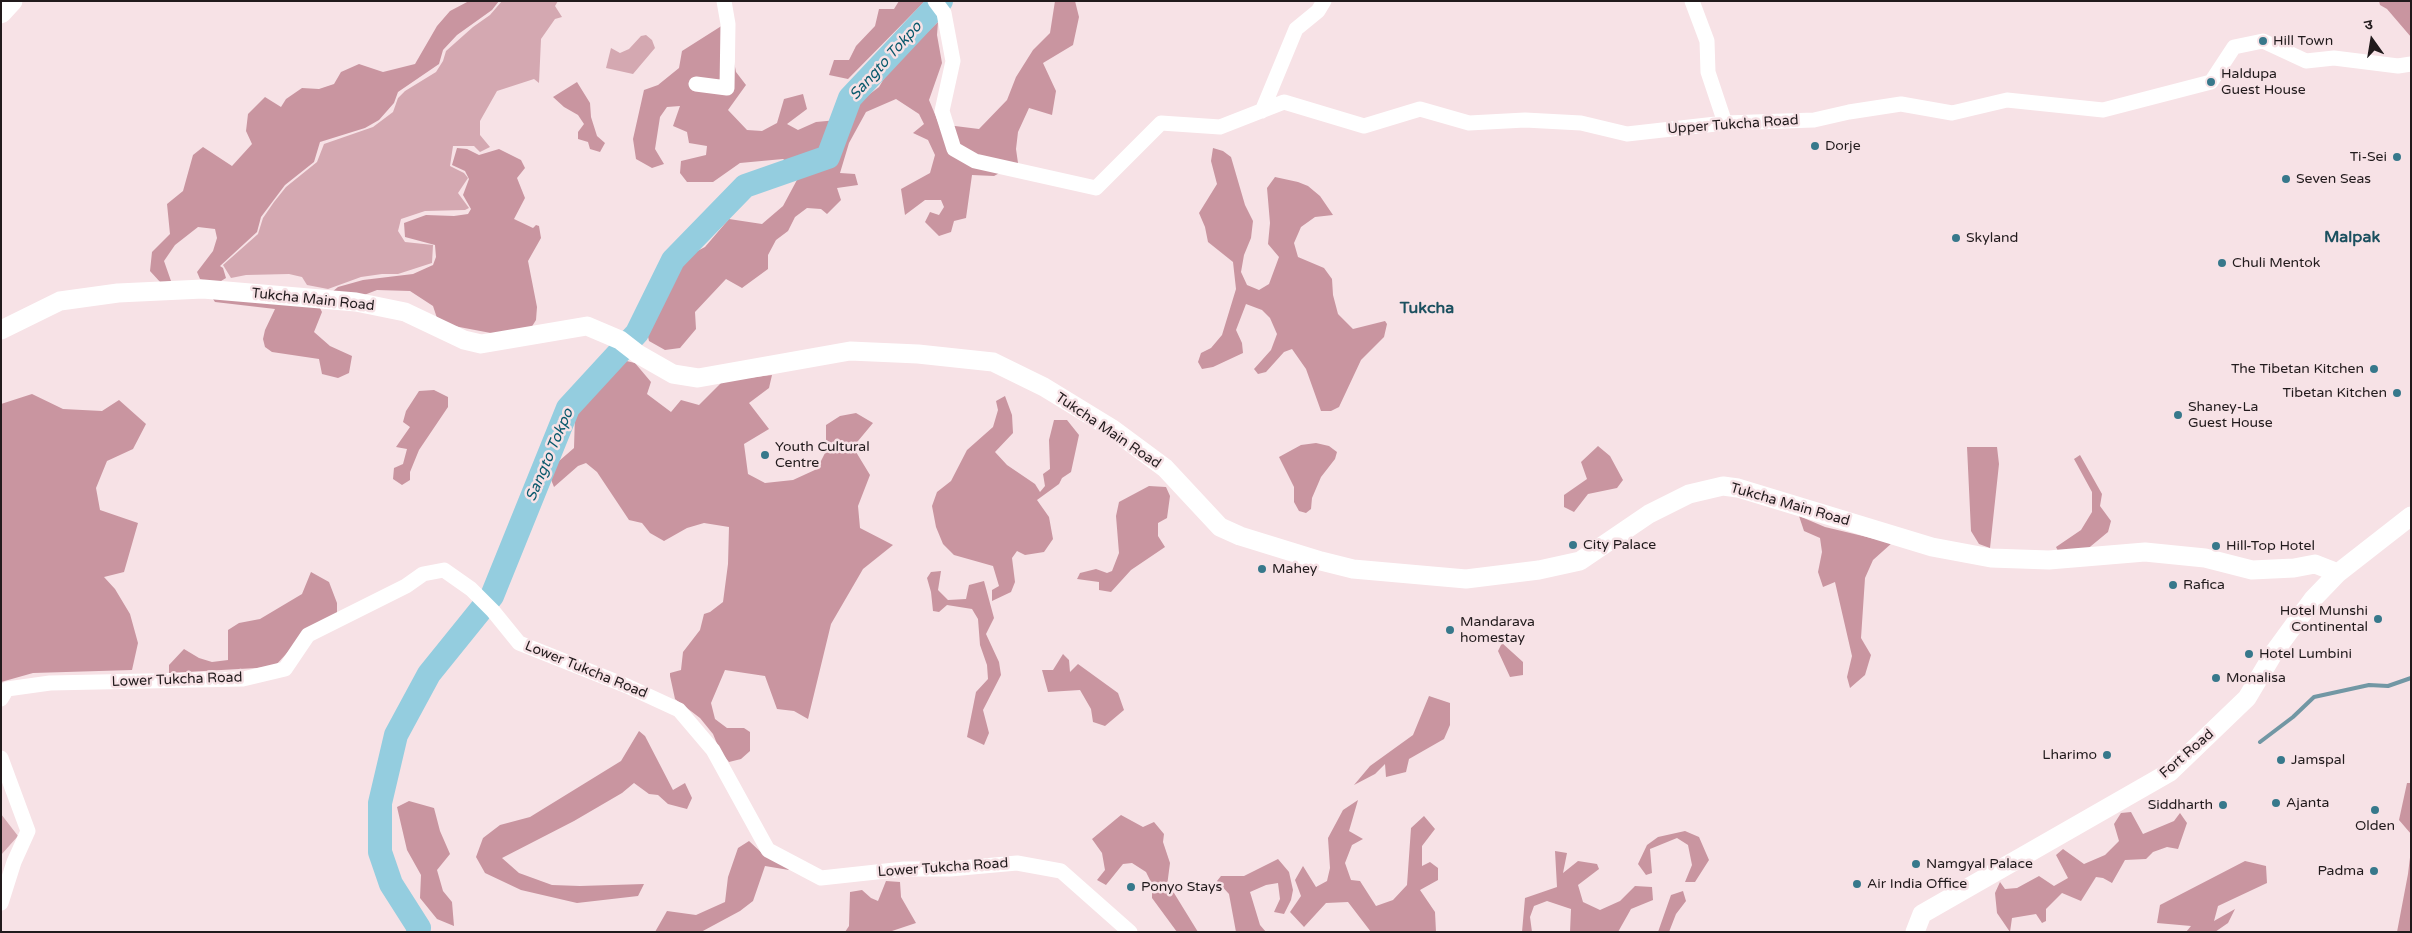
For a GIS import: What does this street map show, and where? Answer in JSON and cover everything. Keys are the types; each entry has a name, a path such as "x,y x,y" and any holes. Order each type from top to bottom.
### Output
{"main road":[{"path":"1,13 12,1"}],"street":[{"path":"696,84 727,88 728,24 724,1"},
{"path":"1262,111 1296,29 1318,11 1324,1"},
{"path":"1692,1 1707,41 1708,72 1725,123"},
{"name":"Upper Tukcha Road","path":"940,7 953,61 942,111 954,149 975,161 1096,188 1161,123 1220,127 1284,102 1364,126 1420,109 1469,122 1525,120 1581,123 1627,134 1725,123 1814,120 1849,112 1902,104 1952,114 2007,100 2103,110 2211,82 2234,46 2264,41 2306,61 2334,58 2398,66 2411,64"},
{"name":"Tukcha Main Road","path":"1,330 60,301 118,293 203,289 356,302 405,312 464,340 482,344 586,326 620,340 638,354 673,374 698,378 850,351 918,354 992,362 1044,388 1110,428 1165,468 1220,526 1240,536 1321,562 1352,569 1466,579 1539,570 1580,561 1650,514 1690,494 1723,486 1738,488 1932,547 1991,558 2049,560 2145,552 2205,558 2252,570 2294,568 2315,564 2338,573"},
{"name":"Fort Road","path":"1915,932 1922,914 2170,772 2247,698 2275,651 2313,599 2338,573 2411,516"},
{"name":"Lower Tukcha Road","path":"1,699 7,689 50,683 243,679 285,669 308,635 406,586 423,574 444,570 471,589 493,611 519,643 627,686 679,710 713,750 768,850 821,878 904,869 950,869 1017,863 1061,871 1130,932"},
{"path":"1,758 28,831 14,862 1,903"}],"shaded area":[{"path":"469,1 499,1 492,10 457,35 443,50 439,64 398,92 394,103 379,120 365,128 320,142 314,162 285,185 261,217 257,232 220,266 223,268 226,278 216,284 200,279 197,272 213,251 217,238 215,229 198,227 175,245 164,261 171,281 161,283 150,271 152,252 170,234 167,204 183,191 193,155 203,147 232,166 252,144 246,131 248,114 265,97 281,107 286,99 302,88 319,89 334,84 341,72 359,64 383,72 415,64 437,26 450,11"},
{"path":"502,1 558,1 555,6 562,17 555,19 541,39 539,83 534,79 497,91 480,121 480,135 490,147 480,152 474,146 453,146 450,166 464,173 468,178 458,193 469,208 465,210 425,211 401,219 398,231 405,242 433,245 432,263 398,274 361,277 328,289 307,285 302,277 289,274 246,275 231,278 223,265 258,234 263,218 274,202 286,187 317,162 324,144 373,127 393,112 398,98 405,91 436,72 443,61 446,51 490,15"},
{"path":"899,1 925,1 848,79 829,75 834,60 849,60 856,46 875,26 879,9 894,9"},
{"path":"1055,1 1075,1 1079,17 1073,45 1043,63 1056,91 1052,115 1029,108 1018,132 1016,149 1018,163 994,176 972,175 966,218 954,221 951,232 939,236 925,222 930,212 939,215 944,207 941,200 925,200 905,215 901,189 930,173 935,155 928,140 913,133 924,124 919,114 896,99 866,112 849,143 840,173 855,174 858,185 837,188 841,200 827,214 821,209 807,208 795,217 788,231 776,240 768,255 768,269 742,288 726,279 695,312 696,329 680,348 665,350 649,341 646,328 665,289 686,257 705,247 729,219 762,224 783,206 798,178 790,164 783,159 740,163 713,182 687,182 680,173 681,161 706,155 707,146 689,143 687,132 673,126 680,106 667,107 660,117 655,149 664,164 652,168 636,159 633,139 644,90 658,85 679,68 682,51 723,25 729,36 736,72 746,85 728,110 747,130 762,131 777,123 784,99 803,94 807,109 787,124 798,130 816,122 848,119 858,103 879,87 889,70 938,22 937,35 942,63 929,100 939,124 979,129 1007,100 1016,77 1033,50 1050,33"},
{"path":"2379,1 2411,1 2411,37 2387,9 2380,5"},
{"path":"646,35 652,40 655,48 633,74 606,68 611,48 620,53 629,49 641,36"},
{"path":"577,82 590,103 591,117 597,136 605,143 600,152 590,149 588,142 578,139 578,132 584,124 578,115 564,107 553,97"},
{"path":"457,148 467,149 479,155 499,149 521,160 525,168 517,178 525,198 514,219 533,228 536,225 539,226 541,238 528,261 537,307 536,320 531,328 496,334 454,326 437,318 433,306 410,291 377,290 359,297 332,292 338,287 363,280 413,274 433,265 436,257 435,245 405,237 404,223 426,215 454,216 468,214 471,209 463,195 469,179 465,171 452,165"},
{"path":"1213,148 1223,151 1231,157 1245,205 1253,221 1251,238 1244,255 1241,272 1247,285 1259,290 1269,284 1279,257 1268,244 1270,223 1267,188 1275,177 1298,182 1308,186 1320,196 1333,215 1315,217 1301,227 1294,243 1298,257 1324,268 1332,279 1333,295 1338,314 1353,329 1385,321 1387,324 1384,337 1361,360 1339,407 1331,411 1321,411 1306,369 1292,349 1284,352 1266,372 1258,374 1254,369 1271,350 1277,334 1270,318 1262,310 1246,304 1236,330 1242,343 1243,353 1213,367 1202,369 1198,362 1201,353 1211,348 1222,335 1236,289 1233,262 1208,242 1205,227 1199,213 1217,184 1211,161"},
{"path":"211,296 317,302 322,312 314,332 330,346 352,356 349,373 338,378 322,374 319,359 272,352 265,347 263,339 265,330 275,309 215,302"},
{"path":"618,359 635,363 651,382 647,394 671,412 681,400 699,405 723,381 772,375 769,388 749,403 769,429 744,444 748,474 765,483 793,480 817,469 826,451 826,425 840,416 856,413 873,423 853,447 870,475 858,506 860,528 893,545 863,569 831,624 808,719 794,711 777,709 765,676 725,670 711,703 715,719 727,728 744,728 750,732 750,751 741,759 729,762 720,751 713,734 700,718 675,699 670,676 670,673 681,670 683,652 700,630 704,614 710,612 723,602 728,564 729,527 704,523 687,528 664,541 650,533 642,523 629,520 597,472 586,463 578,466 554,487 550,477 551,468 574,448 575,414 612,377"},
{"path":"434,390 448,397 448,407 419,450 410,472 410,480 402,485 393,479 394,468 403,464 407,449 396,447 410,427 403,422 406,411 419,391"},
{"path":"32,394 63,409 102,411 119,400 146,424 133,449 107,461 96,488 100,510 138,523 124,572 104,577 115,589 130,614 138,643 132,670 33,673 1,682 1,404"},
{"path":"1005,396 1012,415 1013,433 995,452 1007,465 1035,484 1040,492 1045,486 1043,474 1050,469 1049,440 1054,420 1067,420 1079,435 1071,472 1062,478 1059,484 1037,500 1049,517 1053,539 1044,552 1025,555 1017,551 1012,558 1015,582 1011,592 992,601 992,590 999,586 993,566 954,555 943,544 936,527 932,506 937,492 951,481 967,450 993,427 998,410 996,401"},
{"path":"1316,443 1329,446 1337,452 1335,459 1321,477 1312,498 1311,509 1306,513 1299,511 1294,502 1294,487 1279,457 1301,445"},
{"path":"1598,446 1610,456 1623,480 1617,488 1588,494 1574,512 1564,507 1564,495 1587,479 1581,462"},
{"path":"1967,447 1997,447 1999,464 1990,548 1979,544 1971,531"},
{"path":"2080,455 2102,494 2100,506 2111,521 2108,532 2085,551 2059,553 2056,547 2081,530 2092,512 2092,492 2074,459"},
{"path":"1149,486 1166,487 1170,496 1167,518 1158,523 1158,536 1165,547 1131,570 1111,592 1099,590 1099,582 1077,579 1080,573 1096,569 1107,573 1112,571 1119,553 1116,516 1119,502"},
{"path":"1799,516 1825,527 1892,543 1873,560 1865,578 1861,638 1871,655 1865,675 1850,688 1847,677 1852,656 1835,582 1823,587 1818,572 1822,552 1820,538 1804,531"},
{"path":"941,571 938,590 948,600 966,599 969,585 984,581 994,618 986,634 999,662 1001,675 983,710 989,733 984,745 967,737 976,692 988,679 987,665 980,645 978,619 972,609 947,605 939,612 933,611 927,578 931,572"},
{"path":"311,572 329,582 337,603 337,616 288,652 274,667 169,673 169,665 184,649 199,658 212,662 228,660 228,630 239,623 260,619 302,594"},
{"path":"1502,643 1523,662 1523,675 1510,677 1498,651"},
{"path":"1063,654 1069,660 1070,672 1078,664 1118,693 1124,710 1105,726 1093,722 1091,709 1080,690 1048,692 1042,670 1053,670"},
{"path":"1429,696 1450,703 1450,725 1444,739 1409,759 1406,772 1386,777 1385,764 1375,774 1354,785 1370,766 1413,735"},
{"path":"639,731 645,736 673,790 685,783 692,798 687,809 668,804 658,795 649,794 634,783 622,793 574,821 502,858 519,873 552,885 644,884 638,896 577,903 521,890 485,873 476,857 483,838 500,825 530,817 621,761"},
{"path":"2407,783 2411,783 2411,834 2399,820"},
{"path":"1358,800 1349,831 1363,839 1352,845 1345,863 1351,880 1360,881 1376,906 1393,900 1407,885 1411,828 1424,816 1435,829 1422,846 1422,866 1430,862 1438,868 1438,880 1420,890 1435,912 1436,932 1371,932 1348,902 1326,903 1304,927 1290,912 1301,896 1295,880 1303,866 1316,887 1327,881 1330,868 1328,838 1343,810"},
{"path":"409,801 434,808 440,831 450,854 437,870 443,891 452,902 454,926 437,919 420,898 421,875 407,850 397,807"},
{"path":"2131,812 2143,834 2174,821 2180,813 2187,823 2178,849 2167,847 2153,852 2146,859 2125,860 2112,883 2103,878 2096,877 2081,901 2062,893 2046,909 2046,921 2042,923 2036,914 2012,918 2010,932 1997,913 1995,893 2000,882 2005,889 2017,888 2039,876 2054,886 2068,878 2056,855 2063,849 2084,864 2105,855 2119,841 2114,824 2121,813"},
{"path":"1,814 18,836 1,855"},
{"path":"1121,815 1143,827 1154,822 1164,834 1163,842 1170,863 1167,886 1174,893 1198,932 1177,932 1152,898 1152,884 1146,872 1132,863 1123,864 1106,885 1097,880 1105,870 1102,853 1092,839"},
{"path":"1685,831 1699,837 1709,860 1695,882 1685,882 1692,865 1688,845 1677,838 1650,849 1652,873 1646,875 1638,864 1647,845 1658,837"},
{"path":"749,841 764,855 785,863 789,870 765,866 753,901 740,911 701,932 655,932 667,911 696,915 725,902 728,877 738,848"},
{"path":"2411,849 2411,932 2397,932 2408,874"},
{"path":"1555,851 1567,853 1563,873 1578,861 1597,864 1599,869 1578,885 1583,902 1600,910 1620,901 1635,886 1652,887 1653,900 1631,909 1618,932 1570,932 1571,909 1547,901 1534,906 1530,917 1532,932 1522,932 1525,898 1557,887"},
{"path":"1278,859 1289,872 1293,890 1291,900 1284,914 1274,912 1280,899 1278,883 1266,885 1250,892 1260,925 1266,932 1236,932 1229,894 1217,881 1221,876 1244,876"},
{"path":"2245,861 2266,866 2267,883 2218,906 2214,921 2235,909 2228,923 2215,932 2186,932 2191,926 2157,923 2160,905"},
{"path":"886,881 900,882 901,897 916,923 889,932 845,932 849,926 850,892 862,890 878,901"},
{"path":"1683,891 1686,901 1676,914 1669,932 1658,932 1671,895"}],"waterway":[{"name":"Sangto Tokpo","path":"418,932 419,928 391,884 380,852 380,803 396,735 429,674 492,596 568,408 637,333 673,260 745,186 828,157 850,98 941,1"},
{"path":"2260,742 2293,717 2314,697 2369,685 2388,686 2411,678"}],"place":[{"name":"Hill Town","path":"2263,41"},
{"name":"Haldupa Guest House","path":"2211,82"},
{"name":"Dorje","path":"1815,146"},
{"name":"Ti-Sei","path":"2397,157"},
{"name":"Seven Seas","path":"2286,179"},
{"name":"Skyland","path":"1956,238"},
{"name":"Chuli Mentok","path":"2222,263"},
{"name":"The Tibetan Kitchen","path":"2374,369"},
{"name":"Tibetan Kitchen","path":"2397,393"},
{"name":"Shaney-La Guest House","path":"2178,415"},
{"name":"Youth Cultural Centre","path":"765,455"},
{"name":"City Palace","path":"1573,545"},
{"name":"Hill-Top Hotel","path":"2216,546"},
{"name":"Mahey","path":"1262,569"},
{"name":"Rafica","path":"2173,585"},
{"name":"Hotel Munshi Continental","path":"2378,619"},
{"name":"Mandarava homestay","path":"1450,630"},
{"name":"Hotel Lumbini","path":"2249,654"},
{"name":"Monalisa","path":"2216,678"},
{"name":"Lharimo","path":"2107,755"},
{"name":"Jamspal","path":"2281,760"},
{"name":"Ajanta","path":"2276,803"},
{"name":"Siddharth","path":"2223,805"},
{"name":"Olden","path":"2375,810"},
{"name":"Namgyal Palace","path":"1916,864"},
{"name":"Padma","path":"2374,871"},
{"name":"Air India Office","path":"1857,884"},
{"name":"Ponyo Stays","path":"1131,887"}],"district":[{"name":"Malpak","path":"2352,238"},
{"name":"Tukcha","path":"1427,309"}]}
